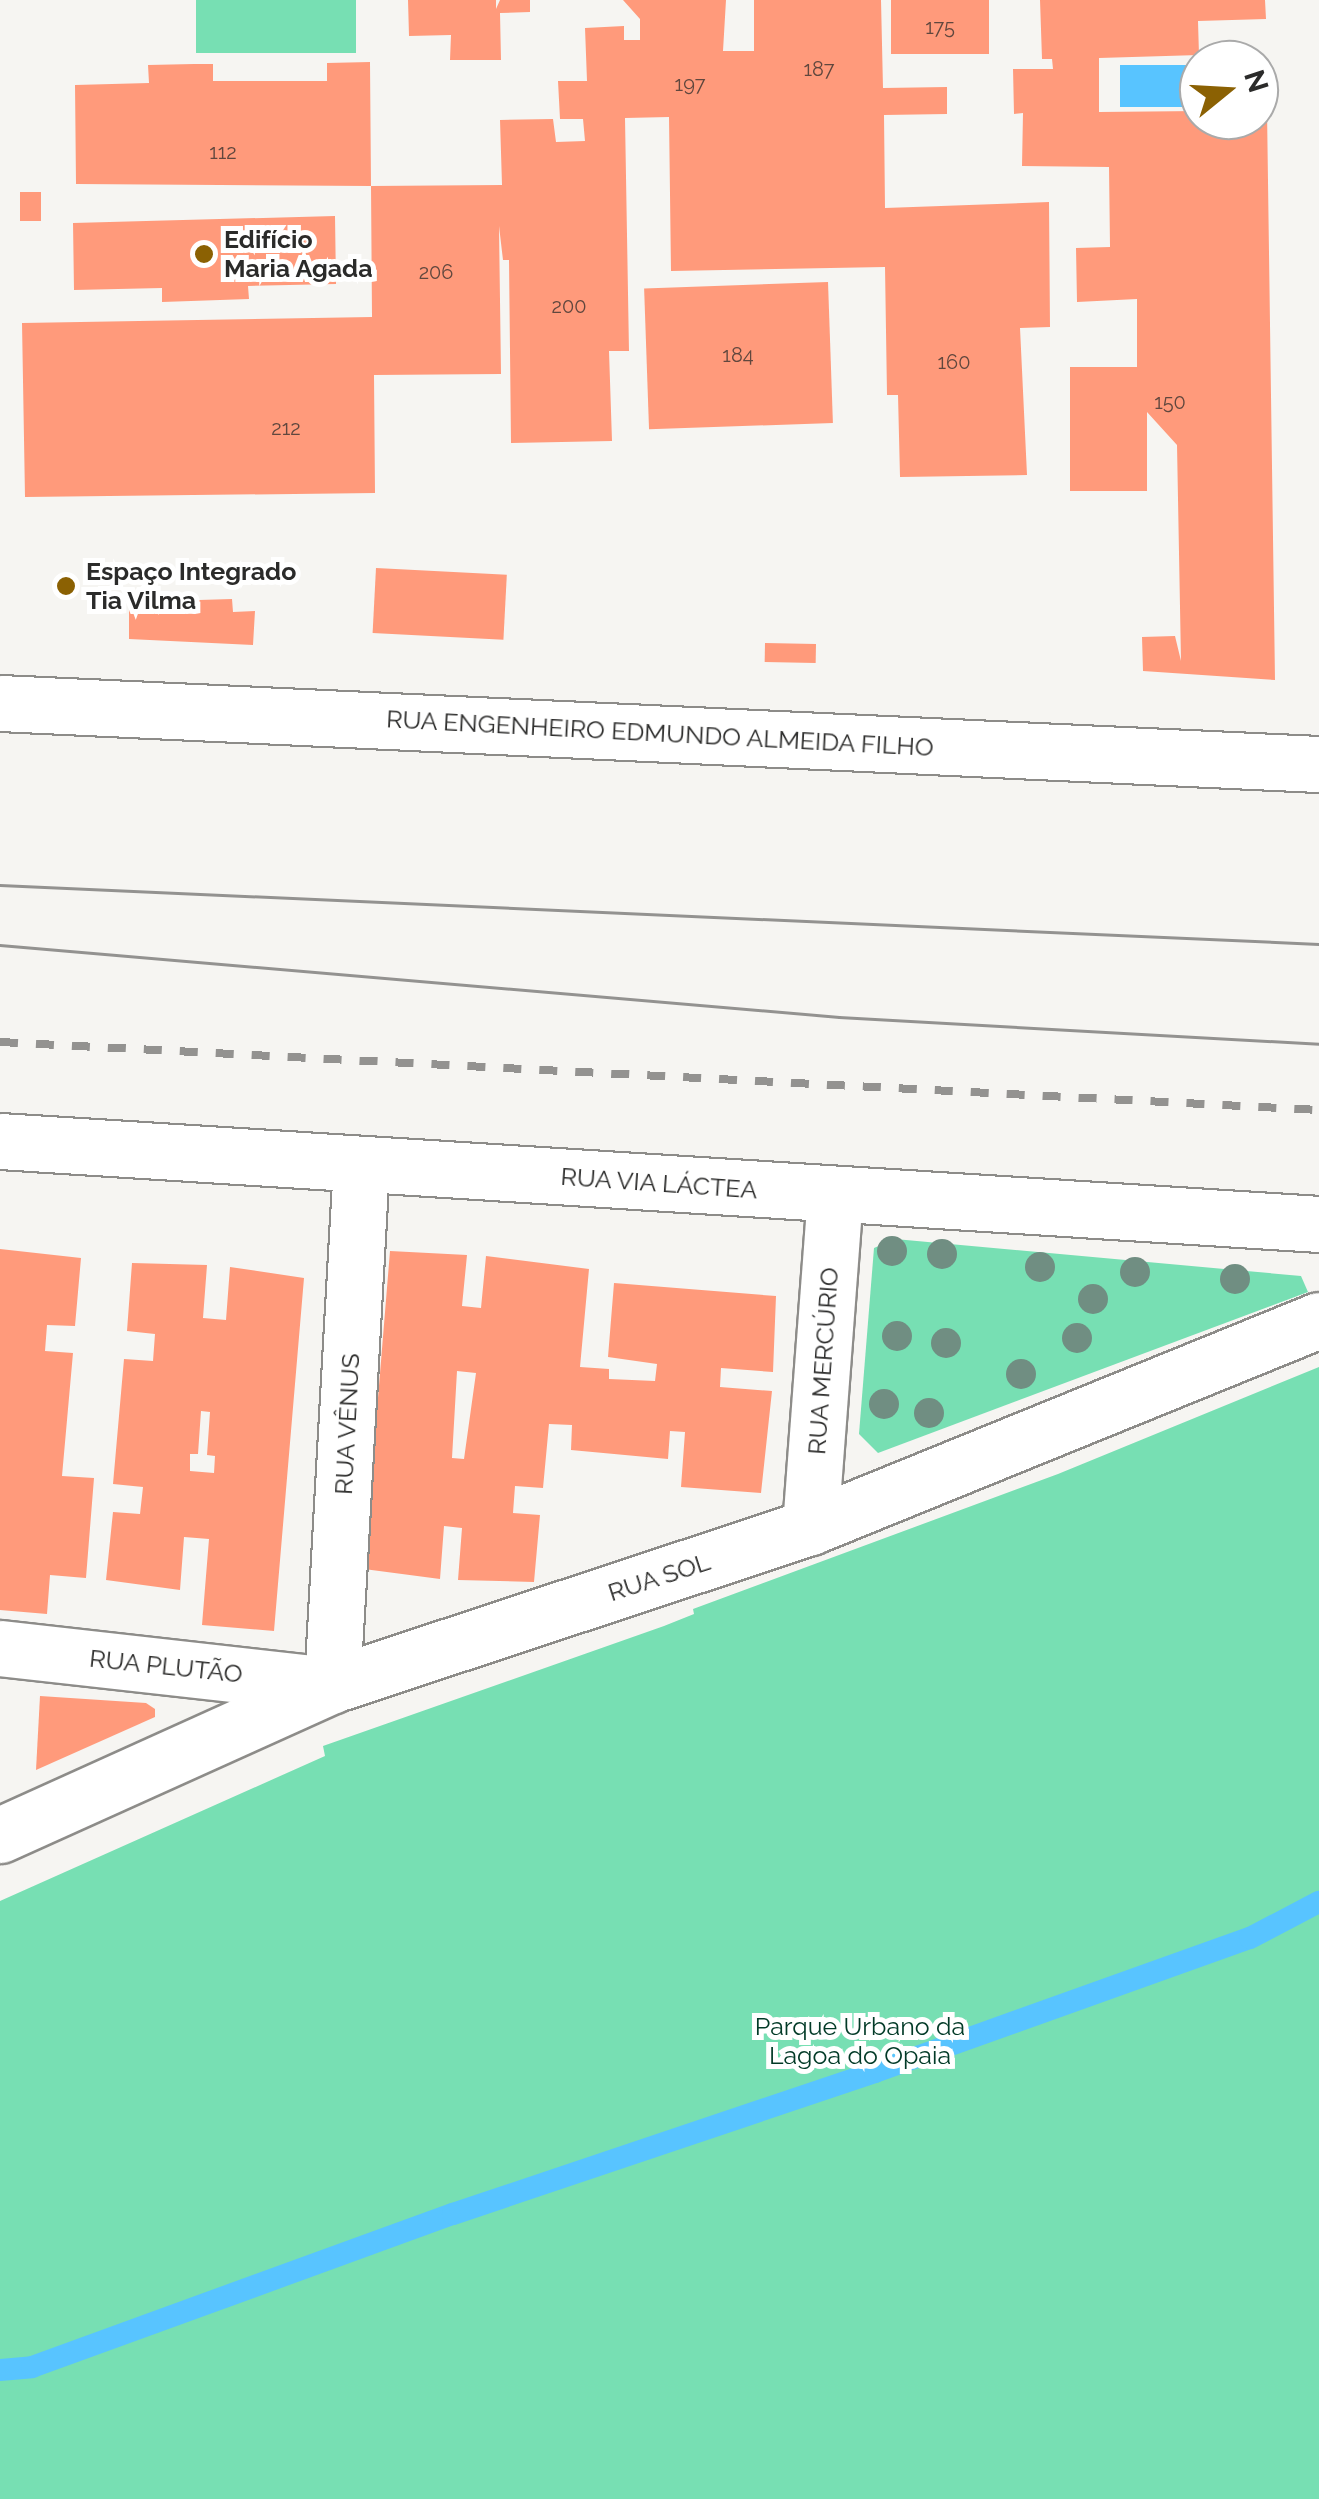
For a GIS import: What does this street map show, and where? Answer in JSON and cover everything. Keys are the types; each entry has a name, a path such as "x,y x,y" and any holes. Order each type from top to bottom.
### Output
{"street":[{"name":"RUA ENGENHEIRO EDMUNDO ALMEIDA FILHO","path":"0,703 1319,764"},
{"name":"RUA VIA LÁCTEA","path":"0,1141 1319,1224"},
{"name":"RUA VÊNUS","path":"332,1685 361,1164"},
{"name":"RUA MERCÚRIO","path":"810,1527 835,1195"},
{"name":"RUA SOL","path":"0,1835 332,1685 810,1527 1319,1320"},
{"name":"RUA PLUTÃO","path":"0,1648 332,1685"}],"green space":[{"path":"196,0 356,0 356,53 196,53"},
{"path":"895,1239 1301,1276 1308,1292 878,1453 859,1434 874,1248"},
{"name":"Parque Urbano da Lagoa do Opaia","path":"1319,1367 1319,2499 0,2499 0,1901 325,1756 323,1746 664,1626 694,1614 693,1609 1058,1474"}],"water":[{"path":"1120,65 1179,65 1179,107 1120,107"}],"building":[{"path":"408,0 496,0 496,9 500,0 530,0 530,12 500,13 501,60 450,60 451,35 409,36"},
{"path":"623,0 726,0 723,51 754,51 754,0 881,0 883,88 947,87 947,114 884,115 885,208 1049,202 1050,327 1020,328 1027,475 900,477 898,395 887,395 885,267 671,271 669,117 625,118 629,351 609,351 612,441 511,443 509,260 503,260 499,226 501,374 374,375 375,493 25,497 22,323 372,317 371,186 502,185 500,120 553,119 556,142 585,141 583,119 560,119 558,81 587,81 585,28 624,26 624,40 640,40 640,19"},
{"path":"891,0 989,0 989,54 891,54"},
{"path":"1040,0 1265,0 1266,19 1198,21 1199,40 1179,40 1179,56 1099,58 1099,112 1179,111 1179,140 1267,140 1275,680 1143,671 1142,637 1175,636 1181,661 1177,445 1147,412 1147,491 1070,491 1070,367 1137,367 1137,299 1077,302 1076,248 1110,247 1109,167 1022,166 1023,113 1014,114 1013,69 1053,69 1052,59 1042,59"},
{"path":"370,62 371,186 76,184 75,85 149,83 148,65 194,64 213,64 213,81 327,81 327,63"},
{"path":"20,192 41,192 41,221 20,221"},
{"name":"Edifício Maria Agada","path":"335,216 336,284 248,286 249,299 162,302 162,288 74,290 73,223"},
{"path":"828,282 833,423 649,429 644,288"},
{"path":"376,568 507,575 503,640 373,633"},
{"path":"232,599 233,612 255,611 253,645 129,639 129,605 199,609 199,600"},
{"path":"765,643 816,644 816,663 765,662"},
{"path":"0,1249 81,1258 75,1326 47,1325 45,1351 73,1353 62,1476 94,1478 86,1578 50,1575 47,1614 0,1610"},
{"path":"390,1251 467,1255 462,1306 481,1308 486,1256 589,1269 580,1367 609,1369 609,1379 655,1381 657,1364 608,1357 614,1283 776,1296 773,1372 721,1368 720,1387 772,1391 761,1493 681,1487 685,1432 670,1431 668,1459 571,1450 572,1425 549,1424 543,1488 515,1486 513,1513 540,1515 534,1582 458,1580 462,1528 444,1526 440,1579 364,1569","holes":["457,1371 476,1373 464,1459 452,1458"]},
{"path":"132,1263 207,1265 203,1318 226,1320 230,1267 304,1278 274,1631 202,1625 209,1539 184,1537 180,1590 106,1580 113,1512 140,1514 143,1487 113,1484 124,1359 153,1361 155,1334 127,1331","holes":["201,1411 210,1412 207,1455 215,1456 214,1473 190,1471 190,1454 198,1454"]},
{"path":"40,1696 146,1703 155,1709 155,1717 36,1770"}],"waterway":[{"path":"0,2370 32,2367 453,2214 875,2072 1250,1938 1319,1902"}],"tram line":[{"path":"0,885 1319,944"},
{"path":"0,945 839,1017 1319,1044"}],"railway":[{"path":"0,1042 1319,1110"}],"place":[{"name":"Edifício Maria Agada","path":"204,254"},
{"name":"Espaço Integrado Tia Vilma","path":"66,586"}]}
